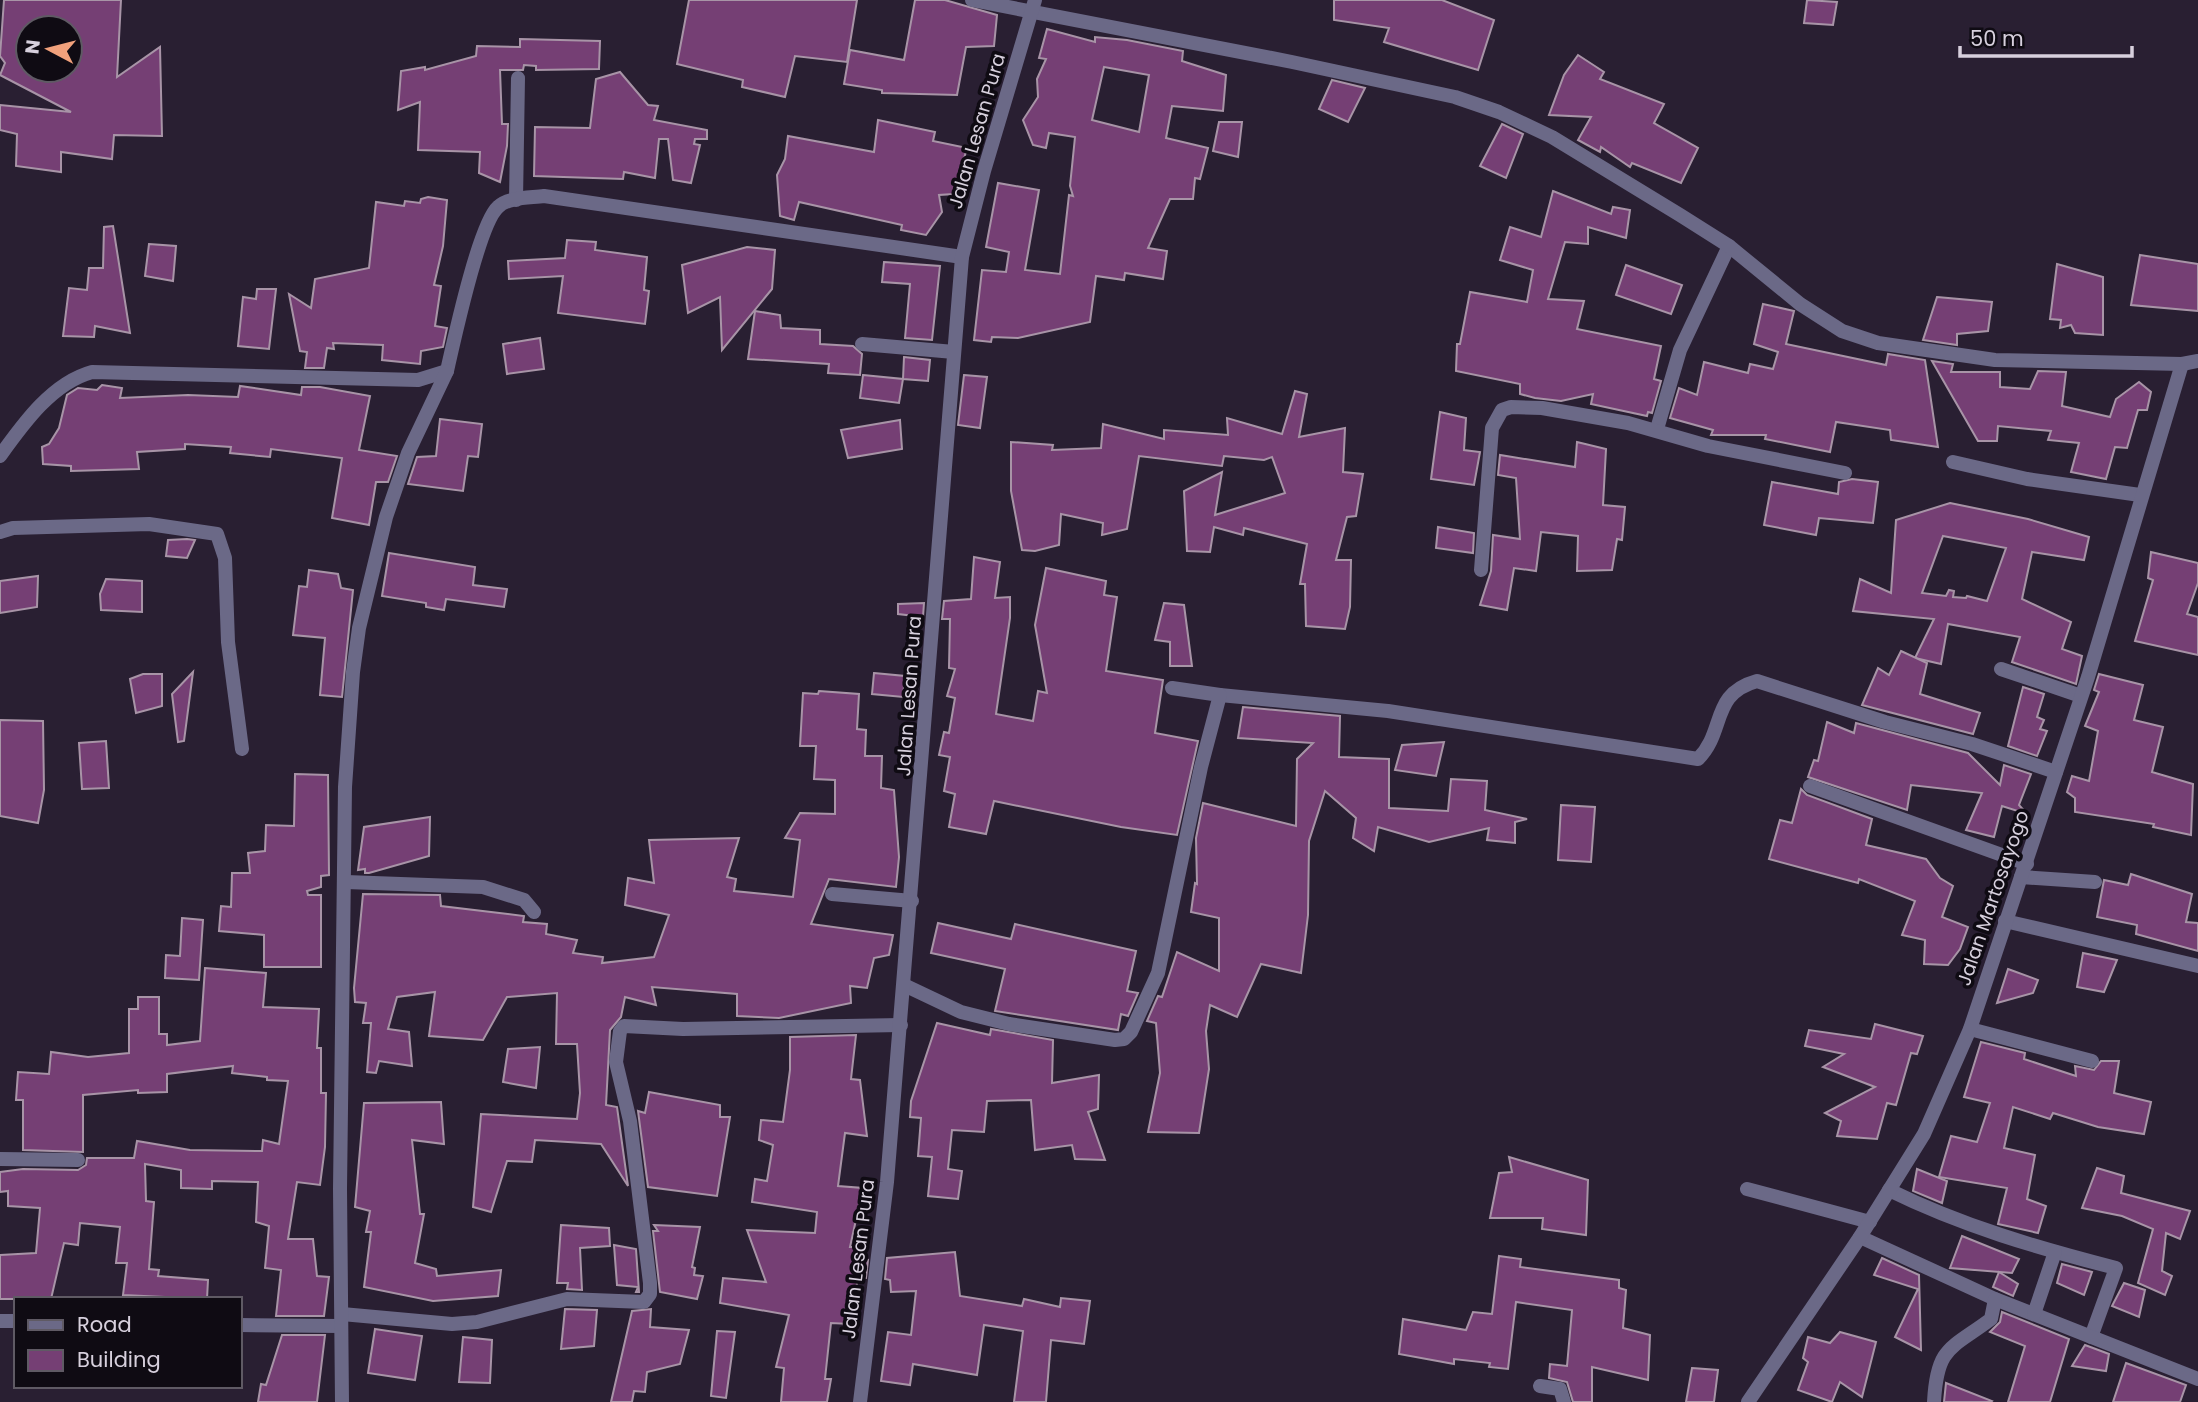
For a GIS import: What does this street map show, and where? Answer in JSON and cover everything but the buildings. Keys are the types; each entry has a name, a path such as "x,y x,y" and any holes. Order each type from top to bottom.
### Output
{"street":[{"path":"972,0 1033,6 1466,101 1499,112 1552,137 1729,246 1768,279 1831,325 1878,343 1995,360 2182,364 2198,361"},
{"name":"Jalan Lesan Pura","path":"860,1402 887,1182 901,1025 962,257 984,171 1033,6"},
{"path":"516,200 518,78"},
{"path":"342,1402 345,787 359,628 386,517 404,466 447,371 471,273 490,219 497,207 516,200 544,196 962,257"},
{"path":"1657,429 1680,350 1729,246"},
{"path":"862,344 954,352"},
{"name":"Jalan Martosayogo","path":"1748,1402 1870,1222 1924,1134 1970,1029 2081,696 2182,364"},
{"path":"0,456 44,403 75,377 92,372 418,380 447,371"},
{"path":"1481,570 1490,436 1502,410 1511,407 1542,408 1657,429 1708,446 1845,473"},
{"path":"1953,462 2027,479 2140,495"},
{"path":"0,532 13,528 149,524 217,534 225,558 228,642 242,749"},
{"path":"2001,669 2081,696"},
{"path":"1172,688 1388,711 1698,758 1708,749 1725,700 1740,686 1757,681 1885,722 1972,744 2056,772"},
{"path":"904,985 961,1012 1009,1024 1124,1039 1130,1032 1158,973 1201,767 1220,695"},
{"path":"1810,786 2024,870 2095,882"},
{"path":"346,882 484,887 524,900 534,912"},
{"path":"832,894 912,901"},
{"path":"2005,921 2198,966"},
{"path":"242,1325 342,1320 452,1324 477,1322 567,1299 644,1302 650,1293 650,1283 630,1121 616,1062 620,1031 624,1026 683,1029 901,1025"},
{"path":"1970,1029 2092,1061"},
{"path":"0,1159 78,1160"},
{"path":"1746,1189 1870,1222"},
{"path":"1889,1190 1934,1212 2009,1240 2116,1269 2091,1337"},
{"path":"1860,1237 1995,1298 2198,1379"},
{"path":"2034,1314 2056,1252"},
{"path":"1934,1402 1936,1376 1947,1348 1991,1319 1995,1298"},
{"path":"1540,1386 1560,1389 1564,1402"}]}
